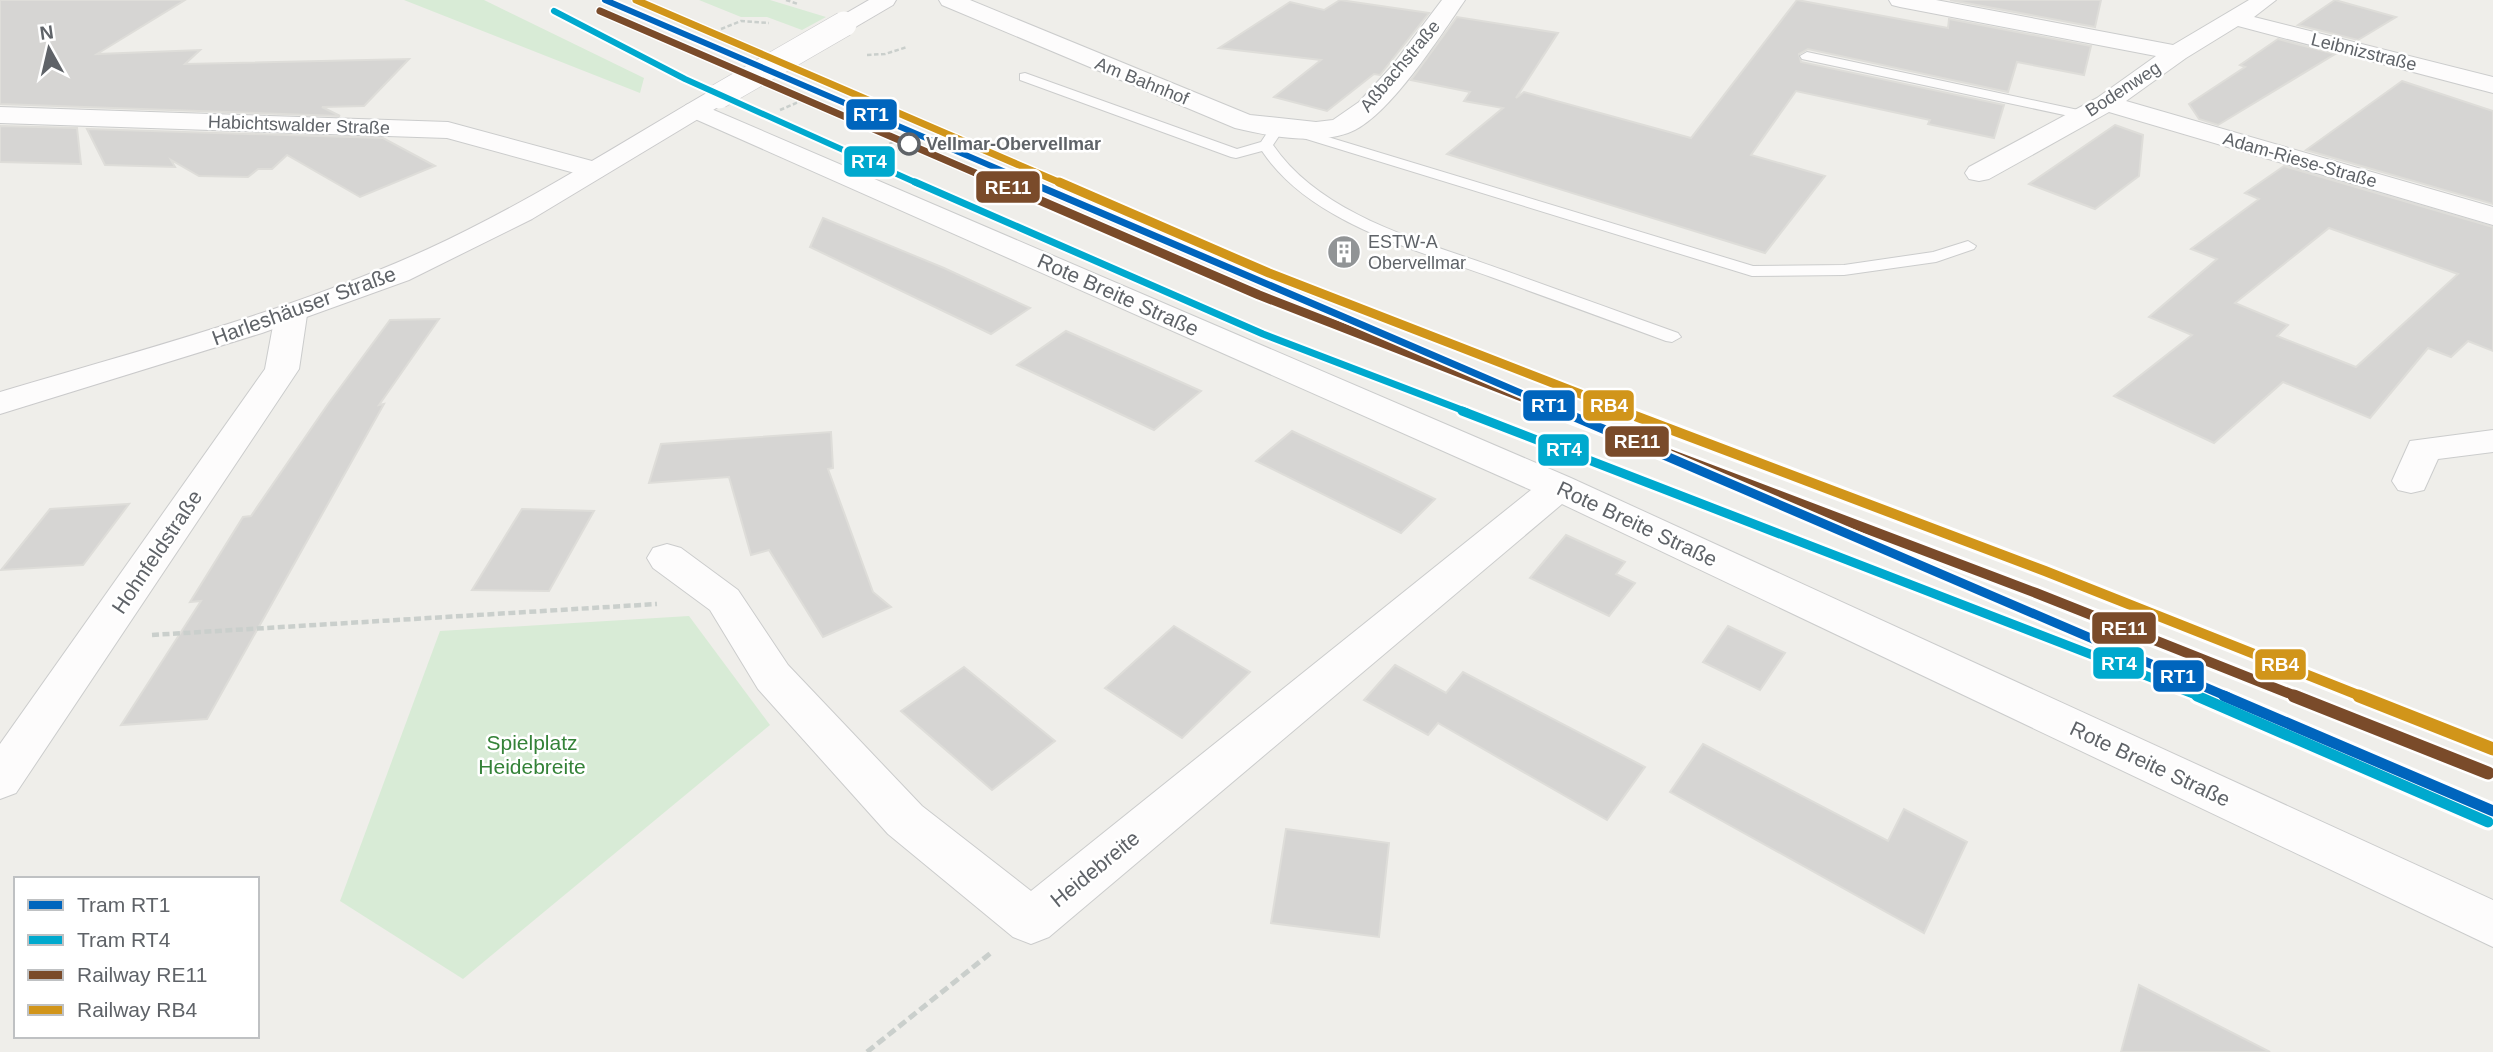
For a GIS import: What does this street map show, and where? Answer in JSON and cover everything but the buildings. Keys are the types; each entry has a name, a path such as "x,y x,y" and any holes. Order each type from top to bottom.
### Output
{"street":[{"name":"Harleshäuser Straße","path":"0,403 291,315 400,272 468,240 593,170 885,0"},
{"name":"Am Bahnhof","path":"950,0 1279,135 1342,127"},
{"name":"Aßbachstraße","path":"1342,127 1365,112 1454,0"},
{"path":"1900,0 2177,53"},
{"name":"Bodenweg","path":"1979,173 2095,109 2177,53 2265,0"},
{"name":"Leibnizstraße","path":"2236,19 2493,85"},
{"name":"Rote Breite Straße","path":"707,103 1558,487 2493,924"},
{"name":"Adam-Riese-Straße","path":"2095,109 2493,216"},
{"name":"Habichtswalder Straße","path":"0,116 448,130 593,170"},
{"name":"Hohnfeldstraße","path":"0,780 282,369 291,315"},
{"path":"2411,481 2423,449 2493,441"},
{"name":"Heidebreite","path":"667,558 724,600 773,677 905,820 1031,921 1558,487"}],"lane":[{"path":"1807,56 2095,109"},
{"path":"1025,77 1236,154 1279,135 1752,271 1844,270 1936,257 1968,246"},
{"path":"1279,135 1278,163 1311,191 1362,224 1672,337"}],"path":[{"path":"721,29 741,21"},
{"path":"886,54 907,47"},
{"path":"803,101 895,141"},
{"path":"883,147 907,135"},
{"path":"99,638 724,600"},
{"path":"867,1052 1031,921"}],"green space":[{"path":"404,0 484,0 644,78 640,93"},
{"path":"699,0 770,0 826,17 802,30 767,17 741,17"},
{"name":"Spielplatz Heidebreite","path":"689,616 770,725 463,979 340,901 440,631"}],"tram line":[{"name":"RT1","path":"605,0 2493,811"},
{"name":"RT4","path":"554,11 685,79 1042,239 1263,334 2157,678 2488,822"}],"rail line":[{"name":"RB4","path":"636,0 1269,273 1449,345 2045,571 2493,749"},
{"name":"RE11","path":"600,11 1259,295 2036,593 2488,773"}],"place":[{"name":"Vellmar-Obervellmar","path":"909,144"},
{"name":"ESTW-A Obervellmar","path":"1344,252"}]}
